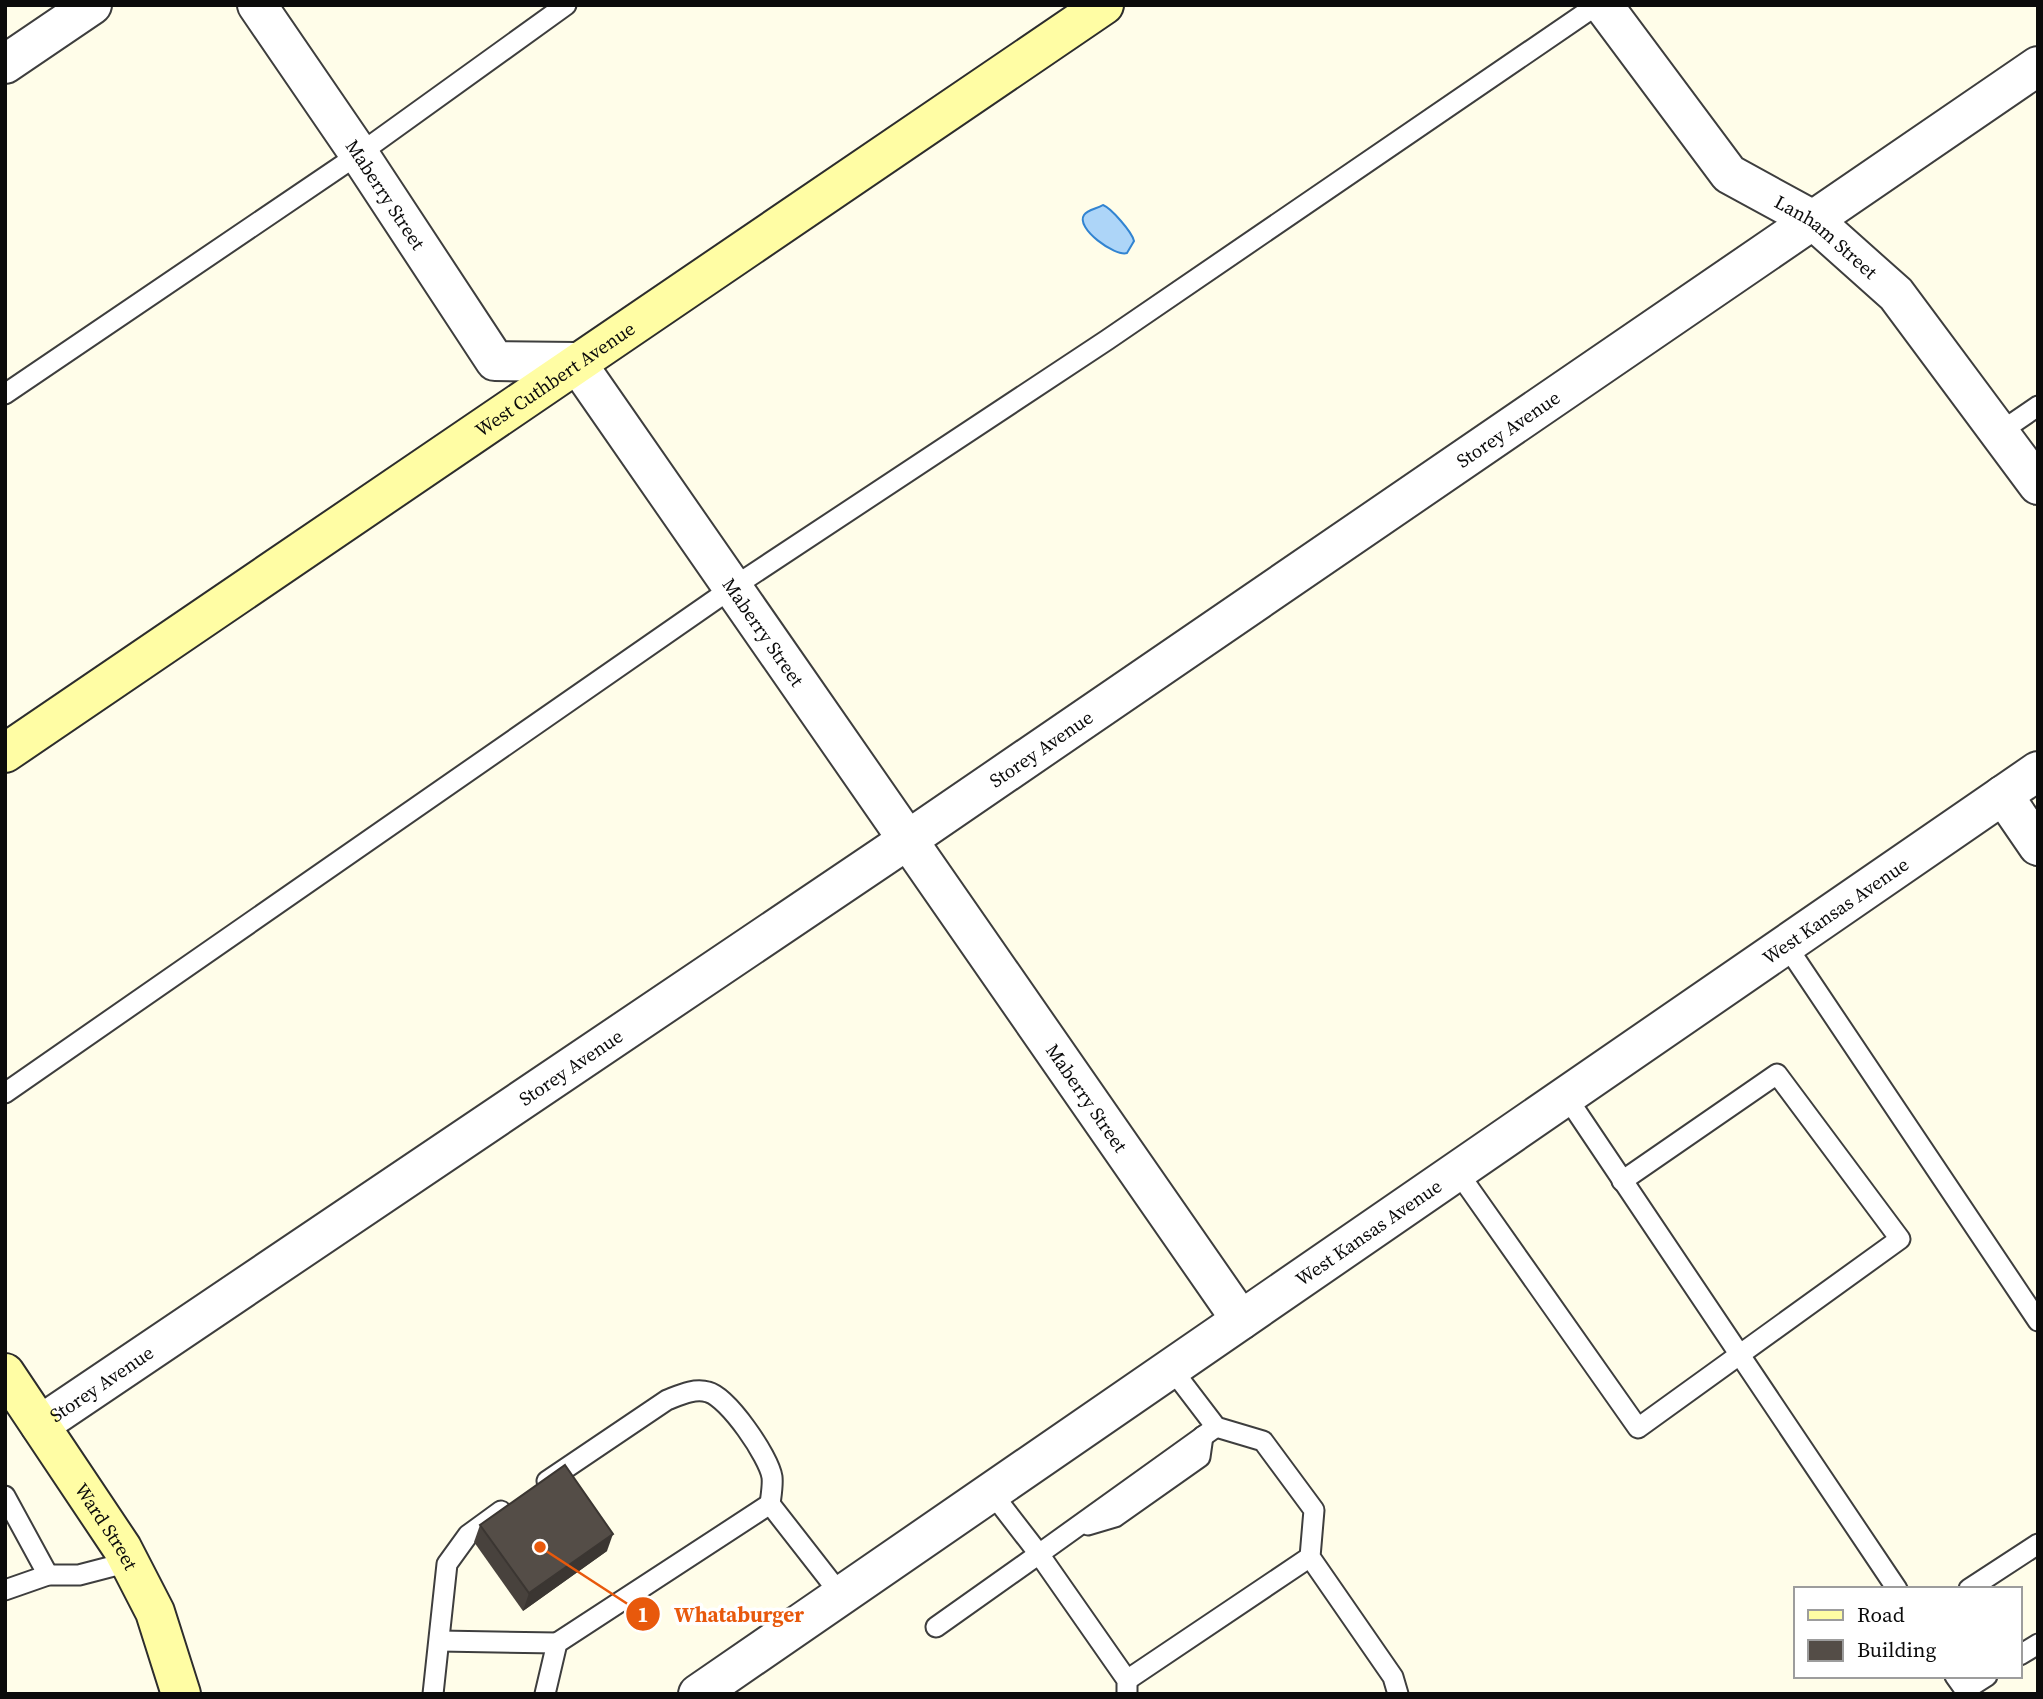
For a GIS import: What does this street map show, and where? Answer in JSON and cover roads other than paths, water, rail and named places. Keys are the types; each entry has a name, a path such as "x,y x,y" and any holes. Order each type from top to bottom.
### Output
{"street":[{"path":"5,64 92,5"},
{"name":"Maberry Street","path":"257,5 495,360 576,362 1241,1320"},
{"name":"West Cuthbert Avenue","path":"5,753 1104,5"},
{"name":"Lanham Street","path":"1603,5 1730,174 1813,220 1896,294 2038,485"},
{"name":"Storey Avenue","path":"40,1425 906,841 2038,66"},
{"name":"West Kansas Avenue","path":"698,1694 2038,771"},
{"path":"2003,795 2038,846"},
{"name":"Ward Street","path":"5,1373 129,1562 155,1612 181,1694"}],"lane":[{"path":"5,394 359,154 566,5"},
{"path":"5,1093 587,692 732,588 1107,340 1597,5"},
{"path":"2000,432 2038,406"},
{"path":"1786,945 2038,1321"},
{"path":"1457,1171 1638,1428 1900,1239 1777,1074 1622,1181"},
{"path":"1566,1096 1896,1587"},
{"path":"1171,1368 1210,1431"},
{"path":"531,1491 667,1400 689,1391 707,1391 722,1399 758,1448 772,1476 770,1504 841,1595"},
{"path":"936,1627 1210,1431 1262,1441 1314,1510 1310,1557 1393,1677 1398,1694"},
{"path":"991,1492 1039,1554 1127,1687 1310,1557"},
{"path":"5,1496 48,1575"},
{"path":"433,1694 447,1564 468,1535 514,1503"},
{"path":"440,1641 557,1643 770,1504"},
{"path":"1972,1587 2038,1544"},
{"path":"5,1590 48,1575 79,1575 129,1562"},
{"path":"545,1694 557,1643"},
{"path":"2022,1654 2038,1644"},
{"path":"1956,1678 1965,1690 1984,1678"}],"water":[{"path":"1103,205 1116,215 1134,241 1127,253 1114,251 1090,234 1085,227 1084,215"}],"place":[{"name":"Whataburger","path":"540,1547"}]}
